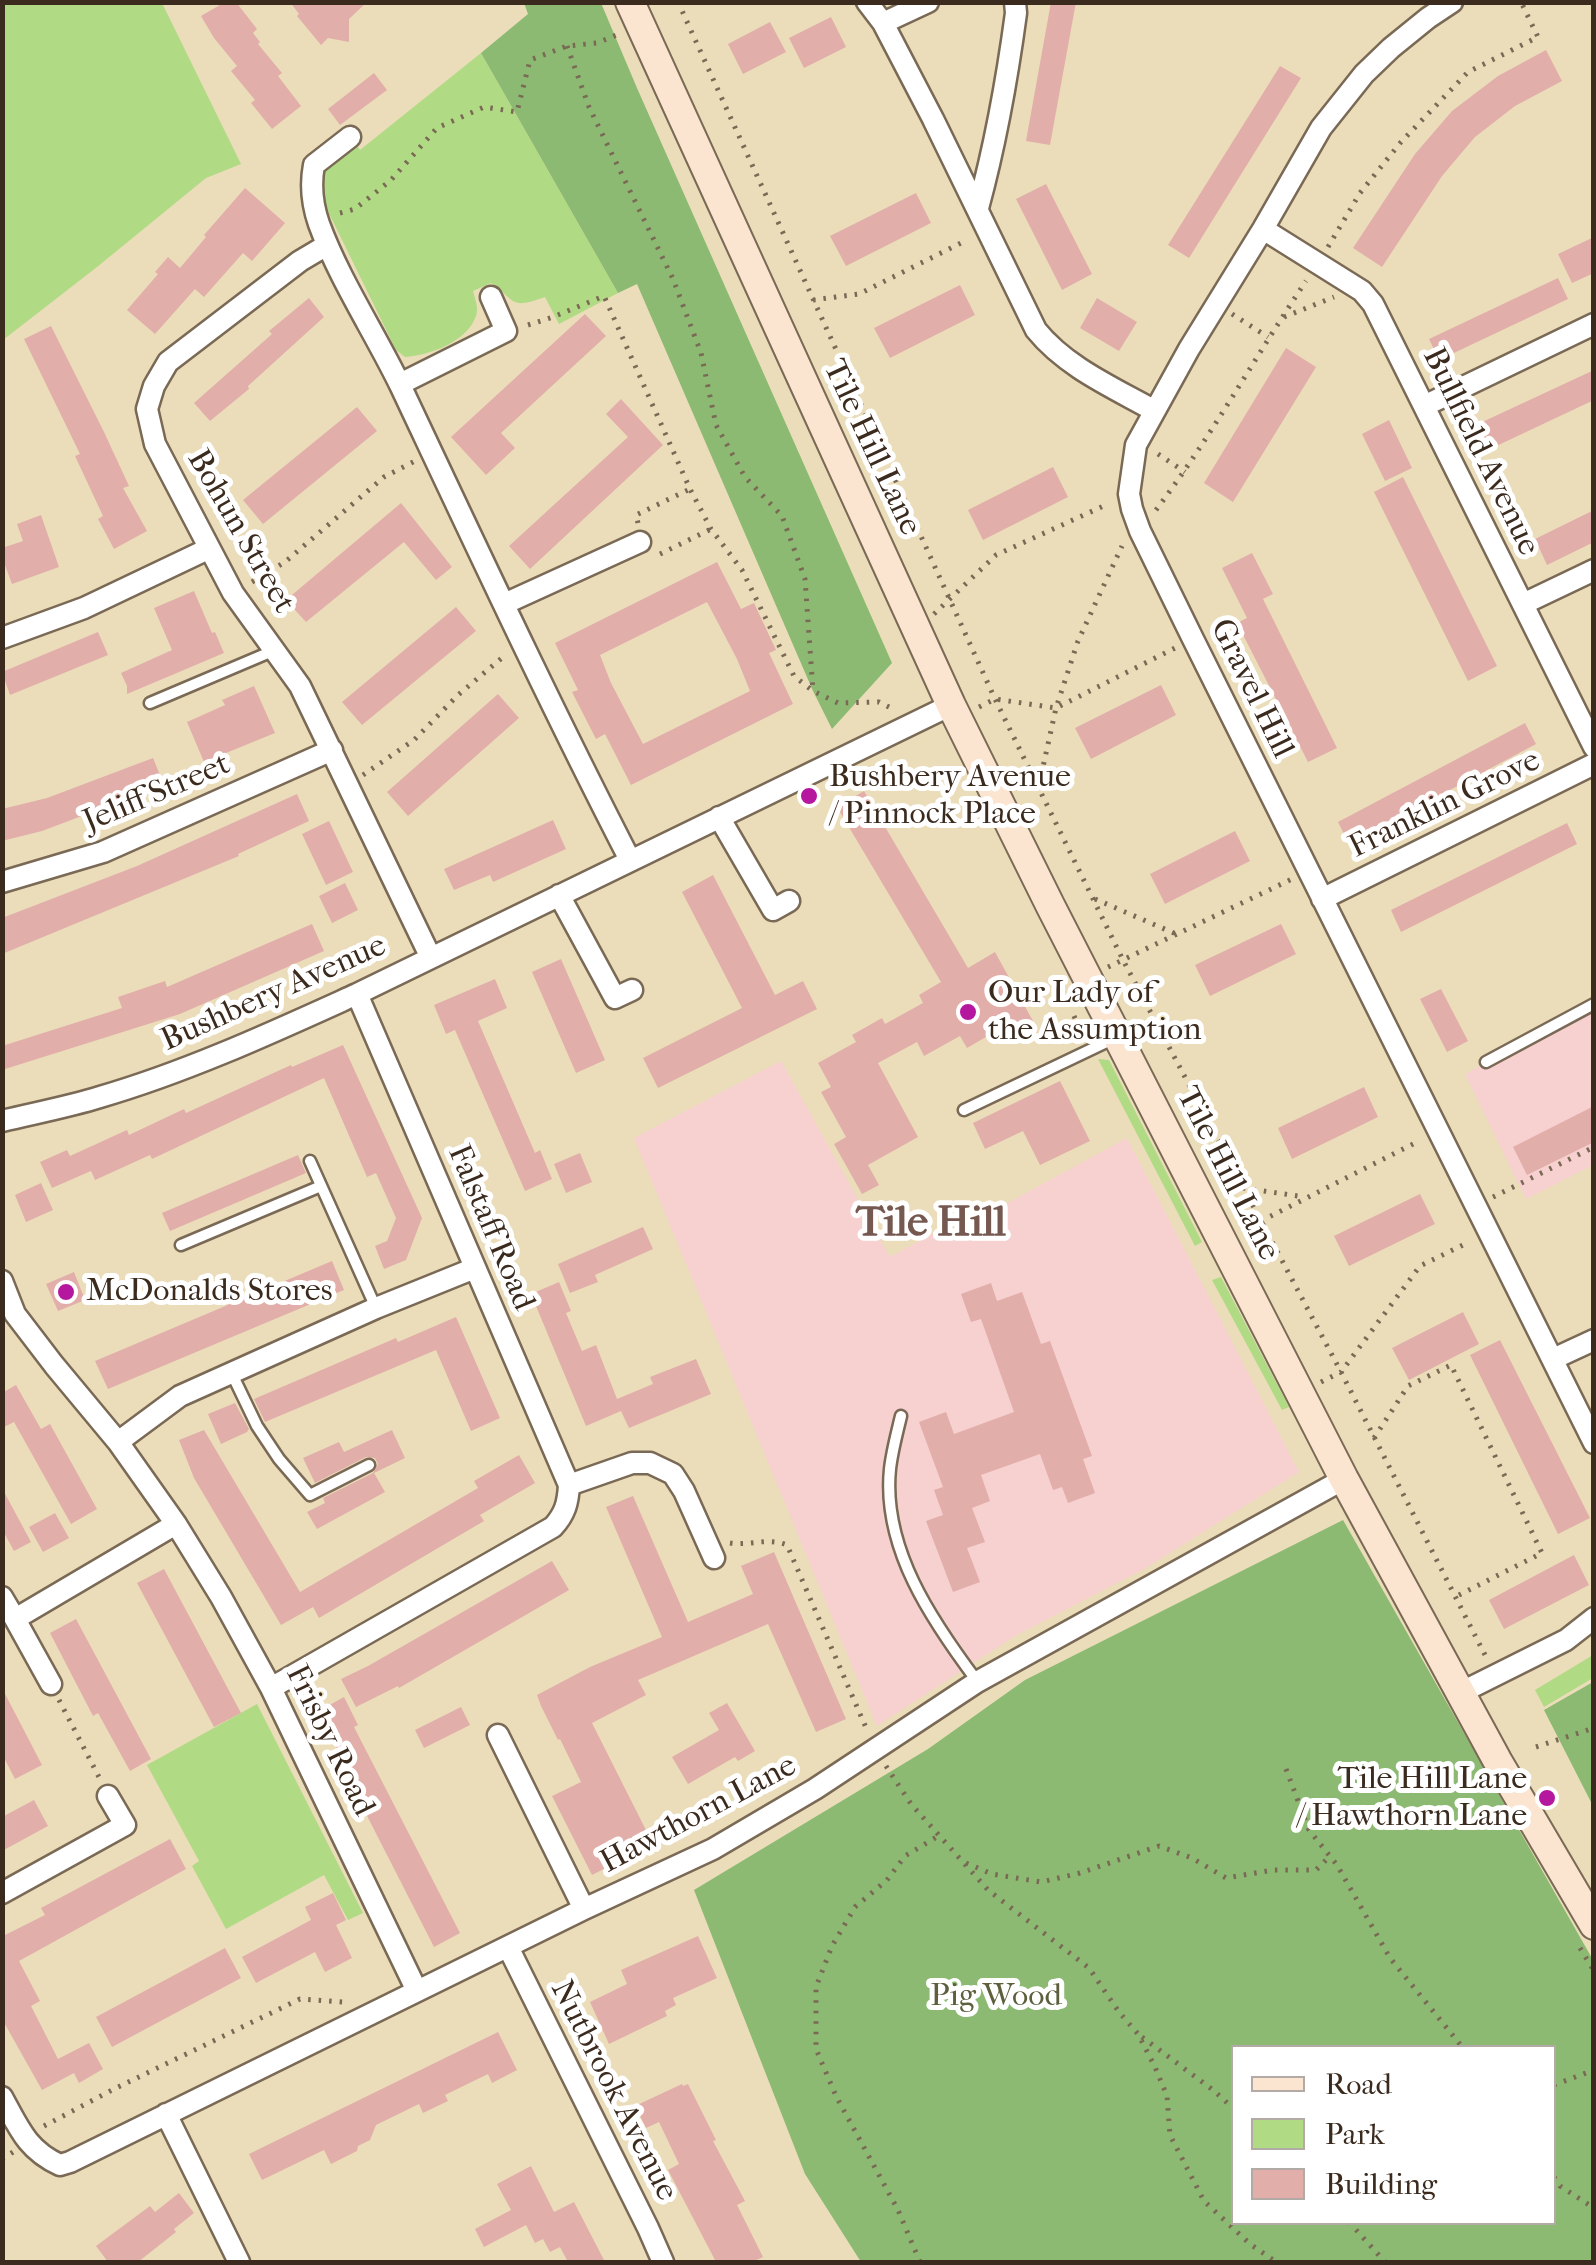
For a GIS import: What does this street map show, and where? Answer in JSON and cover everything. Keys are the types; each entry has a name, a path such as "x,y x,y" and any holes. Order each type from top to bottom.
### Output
{"main road":[{"name":"Tile Hill Lane","path":"635,14 951,705 1116,1037 1344,1478 1460,1693 1594,1924"}],"street":[{"path":"867,2 882,23 978,208 1036,330 1052,350 1153,410"},
{"path":"882,23 928,2"},
{"path":"978,208 1005,93 1015,2"},
{"name":"Gravel Hill","path":"1452,2 1424,10 1342,99 1322,128 1153,410 1138,440 1129,494 1140,531 1594,1443"},
{"path":"350,137 314,165 310,185 327,245 400,384 630,860"},
{"name":"Bullfield Avenue","path":"1263,229 1356,288 1373,304 1594,747"},
{"name":"Bohun Street","path":"327,245 300,261 168,362 147,408 155,444 208,549 233,593 300,686 431,958"},
{"path":"400,384 506,332 491,297"},
{"path":"1424,406 1594,324"},
{"path":"504,604 640,542"},
{"path":"2,638 84,608 208,549"},
{"path":"1523,604 1594,570"},
{"name":"Bushbery Avenue","path":"2,1121 154,1079 282,1028 951,705"},
{"name":"Jeliff Street","path":"2,882 103,852 332,750"},
{"name":"Franklin Grove","path":"1322,900 1594,764"},
{"path":"719,816 773,910 789,901"},
{"path":"559,895 614,998 632,990"},
{"name":"Falstaff Road","path":"357,994 569,1486"},
{"path":"118,1442 180,1396 475,1268"},
{"name":"Frisby Road","path":"2,1281 9,1317 118,1442 221,1597 271,1688 417,1991"},
{"path":"1552,1359 1594,1340"},
{"path":"271,1688 554,1527 564,1515 569,1486 632,1463 650,1462 673,1474 714,1558"},
{"name":"Hawthorn Lane","path":"28,2144 42,2157 60,2165 713,1849 879,1755 977,1682 1344,1478"},
{"path":"15,1619 176,1524"},
{"path":"2,1597 51,1684"},
{"path":"1460,1693 1566,1640 1594,1618"},
{"path":"498,1735 584,1909"},
{"path":"2,1893 124,1825 108,1796"},
{"name":"Nutbrook Avenue","path":"508,1947 662,2262"},
{"path":"2,2097 28,2144"},
{"path":"166,2114 239,2262"}],"lane":[{"path":"150,703 274,650"},
{"path":"1486,1062 1594,1004"},
{"path":"964,1110 1116,1037"},
{"path":"310,1161 376,1308"},
{"path":"181,1245 321,1186"},
{"path":"232,1374 257,1426 310,1495 369,1464"},
{"path":"901,1416 890,1471 892,1517 922,1601 977,1682"}],"path":[{"path":"678,2 948,600 1038,788 1123,960 1496,1676"},
{"path":"1038,788 1056,708 1078,642 1125,538 1140,531 1185,472 1360,193 1401,142 1468,72 1538,37 1521,2"},
{"path":"318,219 356,209 392,180 438,128 484,107 518,112 530,60 568,46 598,43 635,14"},
{"path":"568,46 590,107 672,279 700,353 716,424 745,477 782,516 805,579 812,691"},
{"path":"813,300 859,294 988,230"},
{"path":"1281,318 1356,288"},
{"path":"506,332 604,296 690,488 711,529 742,570 794,676 812,691 838,703 879,702 916,722"},
{"path":"1217,304 1268,337"},
{"path":"1138,440 1185,472"},
{"path":"233,593 285,562 384,477 431,453"},
{"path":"690,488 636,515 640,542 654,557 711,529"},
{"path":"948,600 996,554 1129,494"},
{"path":"968,739 983,731 974,709 995,700 1056,708 1193,639"},
{"path":"348,784 414,740 501,658 524,646"},
{"path":"1102,970 1308,871"},
{"path":"1092,898 1176,934"},
{"path":"1261,1221 1439,1131"},
{"path":"1476,1206 1594,1147"},
{"path":"1244,1188 1307,1198"},
{"path":"1307,1406 1323,1397 1317,1384 1341,1372 1420,1266 1489,1232"},
{"path":"1374,1438 1408,1386 1451,1364 1542,1553 1455,1596"},
{"path":"704,1537 737,1544 776,1541 787,1545 879,1755 912,1804 988,1890 1090,1968 1138,2034 1231,2106"},
{"path":"51,1684 108,1796"},
{"path":"1536,1747 1594,1728"},
{"path":"1286,1769 1309,1830 1330,1856 1390,1958 1461,2045"},
{"path":"920,2262 898,2210 836,2096 816,2049 816,1988 832,1946 855,1908 887,1880 905,1856 940,1834"},
{"path":"964,1862 992,1874 1041,1882 1080,1874 1159,1846 1192,1858 1226,1878 1273,1870 1316,1870 1330,1856"},
{"path":"2,2159 28,2144 41,2128 300,1999 368,2007 370,2014"},
{"path":"1138,2034 1167,2096 1170,2135 1204,2200 1250,2244 1276,2262"},
{"path":"1556,2084 1594,2070"},
{"path":"1556,2180 1594,2208"},
{"path":"1352,2225 1385,2262"}],"shaded area":[{"path":"1593,1005 1593,1165 1526,1199 1465,1074"},
{"path":"781,1061 890,1257 964,1217 969,1224 1127,1138 1299,1472 1144,1569 1015,1636 877,1726 634,1138"}],"green space":[{"path":"3,2 162,3 241,164 206,178 3,340"},
{"path":"524,3 601,3 892,663 832,729 637,284 618,293 481,53 528,14"},
{"path":"481,53 618,293 559,324 545,297 514,302 491,283 473,291 477,313 465,333 436,350 405,357 396,350 318,191 319,171 353,141 360,150"},
{"path":"1098,1059 1109,1060 1202,1242 1195,1246"},
{"path":"1221,1277 1289,1407 1282,1410 1212,1280"},
{"name":"Pig Wood","path":"1343,1520 1593,1960 1593,2262 861,2262 805,2174 694,1890 928,1749 1025,1680"},
{"path":"1593,1655 1593,1678 1544,1707 1535,1690"},
{"path":"1593,1682 1593,1806 1544,1710"},
{"path":"257,1704 363,1913 348,1920 324,1875 226,1929 192,1866 199,1861 147,1765"}],"building":[{"path":"225,2 236,2 257,29 253,33 258,44 282,73 278,76 301,106 272,129 251,103 255,100 231,71 237,66 201,16"},
{"path":"290,2 367,2 349,19 349,42 328,38 321,45"},
{"path":"1051,2 1076,2 1050,145 1026,141"},
{"path":"831,17 846,47 804,68 789,38"},
{"path":"770,22 786,52 743,74 728,44"},
{"path":"1546,50 1562,81 1515,106 1475,137 1442,176 1382,267 1353,248 1415,154 1452,111 1498,76"},
{"path":"1280,66 1301,78 1189,258 1168,245"},
{"path":"374,73 387,90 340,125 328,109"},
{"path":"1046,184 1092,274 1062,290 1016,199"},
{"path":"245,188 285,223 252,261 243,253 204,297 195,289 155,334 127,310 168,257 180,268"},
{"path":"916,193 931,223 846,266 830,236"},
{"path":"1594,237 1594,273 1572,283 1558,254"},
{"path":"1558,278 1568,299 1439,360 1429,339"},
{"path":"960,285 975,315 890,358 874,328"},
{"path":"309,298 324,317 210,421 194,403"},
{"path":"1097,298 1137,322 1119,351 1080,328"},
{"path":"585,314 606,336 501,433 515,448 486,475 451,437"},
{"path":"51,326 129,486 123,488 147,531 114,549 98,519 103,516 75,456 80,454 24,339"},
{"path":"1286,348 1316,367 1233,502 1204,483"},
{"path":"1594,370 1594,400 1490,449 1478,424"},
{"path":"621,399 663,445 530,569 509,546 628,437 606,414"},
{"path":"357,407 377,431 263,524 243,500"},
{"path":"1389,420 1412,468 1385,481 1362,434"},
{"path":"1053,467 1068,497 983,540 968,510"},
{"path":"1403,477 1497,666 1468,681 1374,492"},
{"path":"401,503 452,567 436,580 404,542 306,622 286,600"},
{"path":"1594,510 1594,542 1547,565 1535,539"},
{"path":"41,515 59,567 12,584 2,548 23,541 17,524"},
{"path":"1252,553 1273,594 1263,599 1337,748 1308,762 1237,623 1247,618 1222,568"},
{"path":"717,562 741,609 754,603 776,650 769,653 793,704 631,785 605,734 596,739 572,692 578,690 555,643","holes":["707,602 750,691 643,744 600,655"]},
{"path":"194,591 224,653 127,694 121,673 172,650 154,608"},
{"path":"456,607 476,631 362,725 342,702"},
{"path":"98,632 108,655 10,695 2,672"},
{"path":"1161,685 1176,715 1091,759 1075,728"},
{"path":"254,686 275,733 204,762 187,722 225,705 222,700"},
{"path":"498,694 519,718 408,816 387,792"},
{"path":"1525,723 1536,744 1349,844 1338,822"},
{"path":"153,758 164,785 42,831 2,841 2,809 47,798"},
{"path":"864,791 968,968 995,952 1033,1021 1003,1038 998,1030 967,1048 960,1036 924,1056 917,1042 878,1063 918,1137 868,1165 879,1185 862,1194 834,1144 846,1137 821,1092 831,1087 818,1063 856,1042 852,1035 882,1018 885,1024 923,1003 919,995 941,982 837,807"},
{"path":"297,794 309,821 239,856 2,954 2,918 137,866"},
{"path":"553,820 566,849 493,882 490,875 454,890 444,869"},
{"path":"329,821 353,872 326,885 302,834"},
{"path":"1567,823 1577,844 1401,932 1391,910"},
{"path":"1235,831 1250,861 1165,904 1150,874"},
{"path":"713,875 775,995 803,981 817,1009 658,1088 643,1058 742,1008 682,892"},
{"path":"345,883 358,910 332,923 319,896"},
{"path":"312,924 324,951 180,1014 2,1070 2,1046 122,1008 118,997 165,981 167,987"},
{"path":"1281,924 1296,954 1210,996 1195,965"},
{"path":"561,959 605,1060 576,1073 532,972"},
{"path":"495,979 507,1008 478,1021 535,1153 540,1150 552,1179 525,1191 455,1030 446,1034 434,1005"},
{"path":"1441,989 1468,1041 1447,1052 1420,999"},
{"path":"343,1045 422,1218 406,1260 384,1269 375,1246 387,1241 396,1218 376,1173 367,1177 324,1078 152,1159 150,1155 95,1180 91,1171 52,1188 40,1162 67,1150 70,1156 127,1130 129,1135 184,1109 186,1113"},
{"path":"1060,1081 1090,1141 1040,1165 1023,1131 985,1149 973,1123"},
{"path":"1364,1087 1378,1117 1292,1159 1278,1128"},
{"path":"1594,1106 1594,1142 1527,1175 1513,1147"},
{"path":"580,1153 592,1182 566,1193 554,1164"},
{"path":"298,1155 306,1173 170,1231 162,1213"},
{"path":"41,1183 53,1210 26,1222 15,1195"},
{"path":"1420,1194 1435,1224 1349,1266 1334,1236"},
{"path":"643,1227 653,1249 595,1275 598,1282 570,1293 558,1264"},
{"path":"332,1261 344,1290 108,1389 95,1361"},
{"name":"McDonalds Stores","path":"74,1272 85,1300 58,1311 46,1284"},
{"path":"559,1282 571,1311 566,1313 582,1351 596,1345 617,1399 653,1384 650,1377 696,1359 711,1394 629,1428 621,1411 586,1426 531,1294"},
{"path":"991,1283 997,1301 1022,1292 1041,1344 1050,1341 1092,1456 1083,1459 1095,1493 1068,1503 1062,1487 1053,1490 1040,1454 981,1475 990,1501 972,1508 985,1542 967,1548 980,1582 953,1592 926,1521 943,1515 934,1490 943,1487 919,1422 946,1412 954,1434 1014,1412 981,1319 971,1322 961,1294"},
{"path":"1463,1312 1479,1344 1409,1380 1392,1348"},
{"path":"456,1317 500,1418 471,1431 436,1350 265,1422 254,1399 396,1338 398,1342"},
{"path":"1500,1340 1590,1518 1558,1534 1470,1355"},
{"path":"16,1385 41,1429 50,1424 97,1509 71,1524 14,1422 2,1428 2,1393"},
{"path":"235,1403 249,1429 221,1444 208,1414"},
{"path":"204,1430 300,1592 478,1488 474,1481 519,1455 535,1483 480,1515 484,1521 319,1618 313,1607 281,1625 194,1478 179,1440"},
{"path":"392,1430 405,1458 374,1473 385,1492 317,1529 307,1512 325,1503 323,1498 373,1473 378,1464 375,1458 366,1457 315,1483 303,1458 339,1442 344,1452"},
{"path":"2,1488 31,1542 14,1551 2,1529"},
{"path":"633,1496 688,1622 753,1594 741,1566 774,1552 846,1719 816,1732 768,1624 638,1680 646,1695 592,1723 653,1844 592,1875 552,1796 581,1782 537,1695 590,1667 662,1637 606,1507"},
{"path":"55,1513 69,1538 43,1552 29,1527"},
{"path":"1574,1555 1589,1585 1504,1629 1489,1600"},
{"path":"552,1561 569,1590 399,1688 356,1707 341,1679"},
{"path":"164,1569 241,1713 214,1727 137,1583"},
{"path":"76,1619 151,1759 130,1771 98,1713 93,1716 50,1633"},
{"path":"2,1688 42,1765 15,1779 2,1754"},
{"path":"344,1697 358,1725 354,1727 460,1933 434,1947 317,1712"},
{"path":"727,1703 755,1751 738,1761 735,1757 688,1784 672,1757 719,1730 709,1713"},
{"path":"461,1707 470,1725 424,1748 415,1730"},
{"path":"34,1800 48,1826 2,1851 2,1817"},
{"path":"170,1839 186,1869 19,1961 40,2001 31,2006 58,2059 89,2043 103,2069 79,2083 74,2073 42,2090 2,2019 2,1931 5,1935 45,1915 41,1908"},
{"path":"333,1893 346,1920 336,1925 352,1958 325,1972 315,1952 256,1983 242,1957 311,1920 305,1907"},
{"path":"698,1936 717,1978 673,1998 676,2005 665,2011 667,2016 609,2044 590,2002 627,1984 621,1970"},
{"path":"225,1948 241,1978 112,2047 96,2017"},
{"path":"498,2032 517,2070 492,2083 488,2074 445,2095 448,2101 423,2113 419,2104 376,2125 370,2140 331,2164 324,2150 262,2180 249,2154"},
{"path":"688,2084 745,2201 737,2205 763,2257 752,2262 716,2262 668,2170 679,2164 659,2122 646,2128 635,2106"},
{"path":"531,2166 554,2212 574,2202 605,2262 568,2262 560,2247 550,2252 543,2239 535,2243 526,2225 484,2247 475,2229 511,2210 497,2184"},
{"path":"179,2193 194,2213 174,2229 176,2232 138,2262 108,2262 96,2246 150,2206 155,2212"}],"place":[{"name":"Bushbery Avenue / Pinnock Place","path":"809,796"},
{"name":"Our Lady of the Assumption","path":"968,1012"},
{"name":"McDonalds Stores","path":"66,1292"},
{"name":"Tile Hill Lane / Hawthorn Lane","path":"1547,1798"}],"district":[{"name":"Tile Hill","path":"931,1225"}]}
